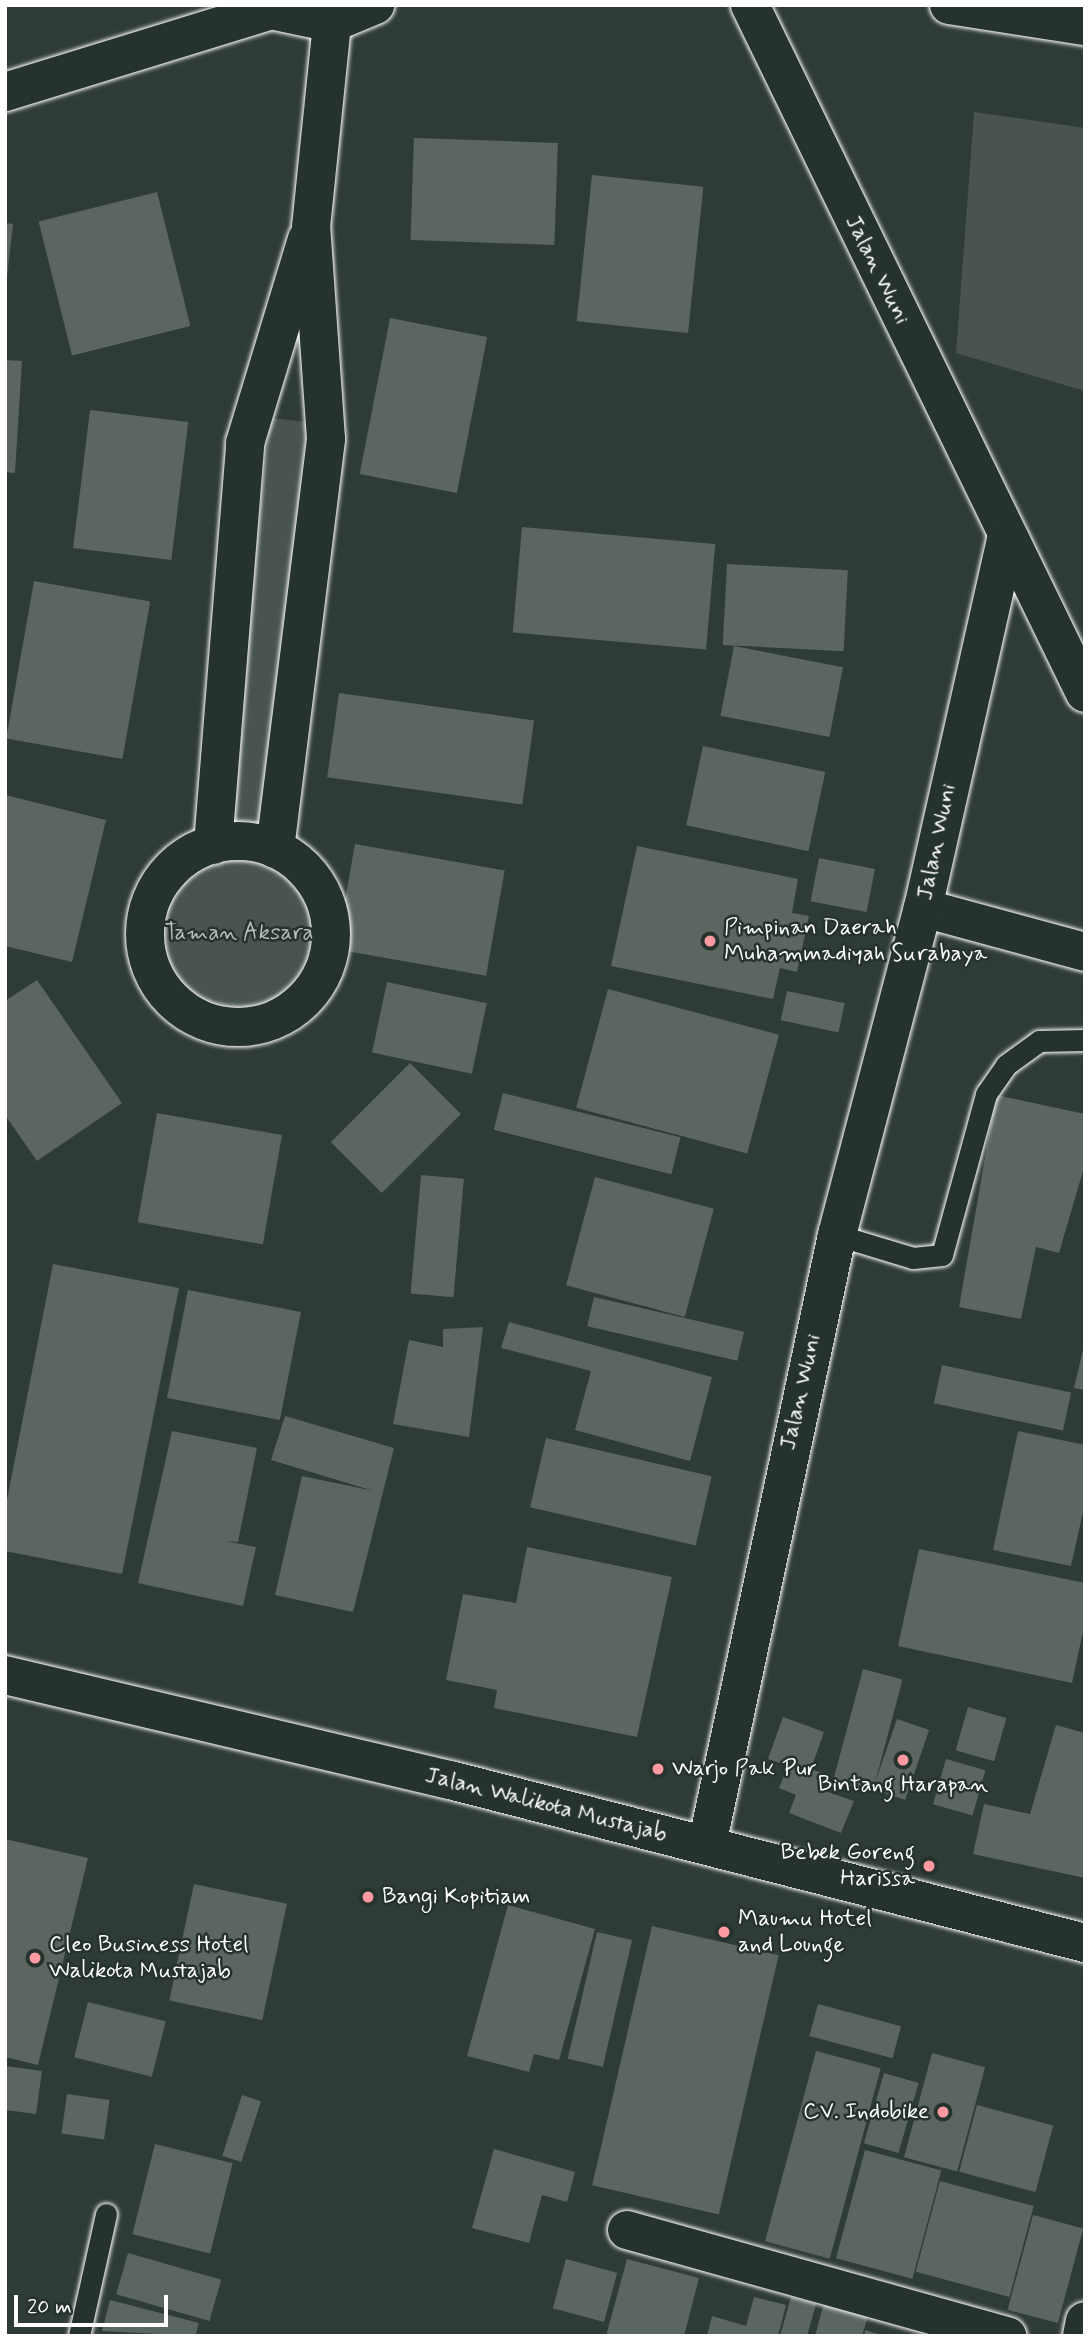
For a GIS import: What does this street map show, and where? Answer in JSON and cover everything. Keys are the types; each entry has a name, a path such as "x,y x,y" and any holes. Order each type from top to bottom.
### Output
{"street":[{"path":"5,92 278,8 332,23 374,5"},
{"name":"Jalan Wuni","path":"707,1845 837,1235 923,908 1006,540 750,5"},
{"path":"949,5 1085,26"},
{"path":"275,849 326,439 311,227 332,23"},
{"path":"213,845 245,443 311,227"},
{"path":"1006,540 1085,693"},
{"path":"244,842 275,849 320,889 330,918 325,968 302,1002 276,1020 216,1026 165,993 150,966 144,936 148,906 162,878 213,845 244,842"},
{"path":"923,908 1085,952"},
{"name":"Jalan Walikota Mustajab","path":"5,1675 707,1845 1085,1943"},
{"path":"627,2230 1007,2336"},
{"path":"1082,2336 1085,2320"}],"lane":[{"path":"837,1235 913,1258 942,1255 986,1094 1006,1065 1039,1041 1085,1040"},
{"path":"79,2336 106,2214"}],"green space":[{"path":"974,112 1085,128 1085,391 956,353"},
{"path":"270,418 308,422 265,834 227,830"},
{"name":"Taman Aksara","path":"239,857 268,863 293,880 310,905 316,934 310,963 293,988 268,1005 239,1011 210,1005 185,988 168,963 162,934 168,905 185,880 210,863"}],"building":[{"path":"414,138 558,143 554,245 410,240"},
{"path":"592,175 703,187 688,333 577,321"},
{"path":"157,192 190,326 72,355 39,222"},
{"path":"5,223 13,224 7,277 5,277"},
{"path":"390,318 487,337 457,493 360,474"},
{"path":"5,360 22,361 15,473 5,472"},
{"path":"90,410 188,422 171,560 73,548"},
{"path":"522,527 715,544 706,650 513,633"},
{"path":"727,564 848,570 844,651 723,645"},
{"path":"34,581 150,601 122,759 6,739"},
{"path":"734,646 843,667 829,737 720,716"},
{"path":"339,693 534,720 522,805 327,777"},
{"path":"703,746 825,772 808,851 686,825"},
{"path":"5,795 106,820 72,962 5,946"},
{"path":"355,844 505,870 486,976 336,949"},
{"name":"Pimpinan Daerah Muhammadiyah Surabaya","path":"637,846 798,879 792,913 809,916 797,972 780,968 773,999 611,966"},
{"path":"819,858 875,869 867,912 811,901"},
{"path":"37,980 122,1103 37,1161 5,1115 5,1001"},
{"path":"387,982 487,1003 472,1074 372,1052"},
{"path":"608,989 779,1035 747,1154 576,1108"},
{"path":"787,991 845,1003 838,1033 781,1020"},
{"path":"410,1063 461,1114 382,1193 331,1142"},
{"path":"503,1093 681,1137 671,1174 494,1130"},
{"path":"996,1095 1085,1114 1085,1164 1059,1253 1036,1247 1021,1319 959,1307"},
{"path":"157,1113 282,1135 263,1244 138,1222"},
{"path":"421,1175 464,1179 453,1297 411,1294"},
{"path":"595,1177 714,1209 685,1317 566,1285"},
{"path":"53,1264 179,1288 122,1574 5,1551 5,1510"},
{"path":"188,1290 301,1312 280,1420 167,1398"},
{"path":"594,1297 744,1332 737,1361 587,1326"},
{"path":"509,1322 712,1377 690,1461 575,1430 591,1371 501,1348"},
{"path":"483,1327 469,1437 393,1424 409,1340 443,1347 443,1329"},
{"path":"1085,1341 1085,1390 1074,1388"},
{"path":"942,1365 1071,1392 1063,1431 934,1403"},
{"path":"285,1416 394,1448 353,1612 275,1595 302,1476 374,1491 271,1460"},
{"path":"172,1431 257,1448 238,1542 225,1541 256,1547 243,1606 138,1583"},
{"path":"1018,1431 1085,1445 1085,1503 1071,1566 993,1550"},
{"path":"546,1438 712,1476 696,1545 530,1507"},
{"path":"527,1547 672,1577 637,1737 494,1708 497,1690 446,1680 463,1594 516,1603"},
{"path":"919,1549 1085,1583 1085,1622 1072,1683 898,1646"},
{"path":"863,1669 903,1680 873,1792 833,1781"},
{"path":"968,1707 1006,1718 994,1761 956,1750"},
{"path":"783,1717 824,1732 811,1769 827,1775 822,1790 854,1801 841,1833 789,1813 796,1795 779,1788 788,1766 768,1759"},
{"name":"Bintang Harapan","path":"897,1719 929,1730 905,1800 873,1789"},
{"path":"1056,1725 1085,1733 1085,1878 973,1854 984,1804 1030,1814"},
{"path":"946,1759 985,1770 972,1815 933,1804"},
{"name":"Cleo Business Hotel Walikota Mustajab","path":"5,1839 88,1858 38,2065 5,2057"},
{"path":"194,1884 287,1904 262,2020 169,2000"},
{"path":"508,1905 595,1929 559,2060 534,2054 529,2072 467,2056"},
{"path":"652,1926 779,1955 719,2214 592,2185"},
{"path":"597,1932 632,1940 603,2067 568,2059"},
{"path":"88,2002 166,2021 152,2077 74,2057"},
{"path":"818,2004 901,2026 893,2058 809,2036"},
{"path":"816,2051 881,2068 830,2259 765,2241"},
{"name":"CV. Indobike","path":"932,2053 985,2067 957,2172 904,2157"},
{"path":"5,2066 42,2071 36,2114 5,2110"},
{"path":"884,2073 919,2083 898,2153 864,2143"},
{"path":"67,2094 110,2100 104,2140 61,2134"},
{"path":"242,2095 261,2101 241,2162 222,2156"},
{"path":"977,2105 1053,2125 1035,2192 959,2172"},
{"path":"155,2144 233,2163 210,2254 133,2234"},
{"path":"494,2149 575,2172 567,2202 542,2195 529,2243 472,2228"},
{"path":"865,2150 941,2170 912,2279 836,2258"},
{"path":"940,2181 1034,2206 1009,2297 916,2272"},
{"path":"1033,2215 1083,2228 1058,2323 1008,2310"},
{"path":"128,2253 221,2280 209,2321 116,2294"},
{"path":"566,2259 617,2273 604,2322 553,2308"},
{"path":"627,2259 699,2278 684,2336 606,2336"},
{"path":"754,2297 786,2305 778,2336 707,2336 712,2316 746,2326"},
{"path":"791,2297 816,2304 807,2336 780,2336"},
{"path":"110,2300 199,2323 195,2336 102,2331"},
{"path":"824,2303 868,2316 862,2336 815,2336"},
{"path":"865,2330 881,2335 881,2336 864,2336"}],"place":[{"name":"Pimpinan Daerah Muhammadiyah Surabaya","path":"710,941"},
{"name":"Bintang Harapan","path":"903,1760"},
{"name":"Warjo Pak Pur","path":"658,1769"},
{"name":"Bebek Goreng Harissa","path":"929,1866"},
{"name":"Bangi Kopitiam","path":"368,1897"},
{"name":"Maumu Hotel and Lounge","path":"724,1932"},
{"name":"Cleo Business Hotel Walikota Mustajab","path":"35,1958"},
{"name":"CV. Indobike","path":"943,2112"}]}
